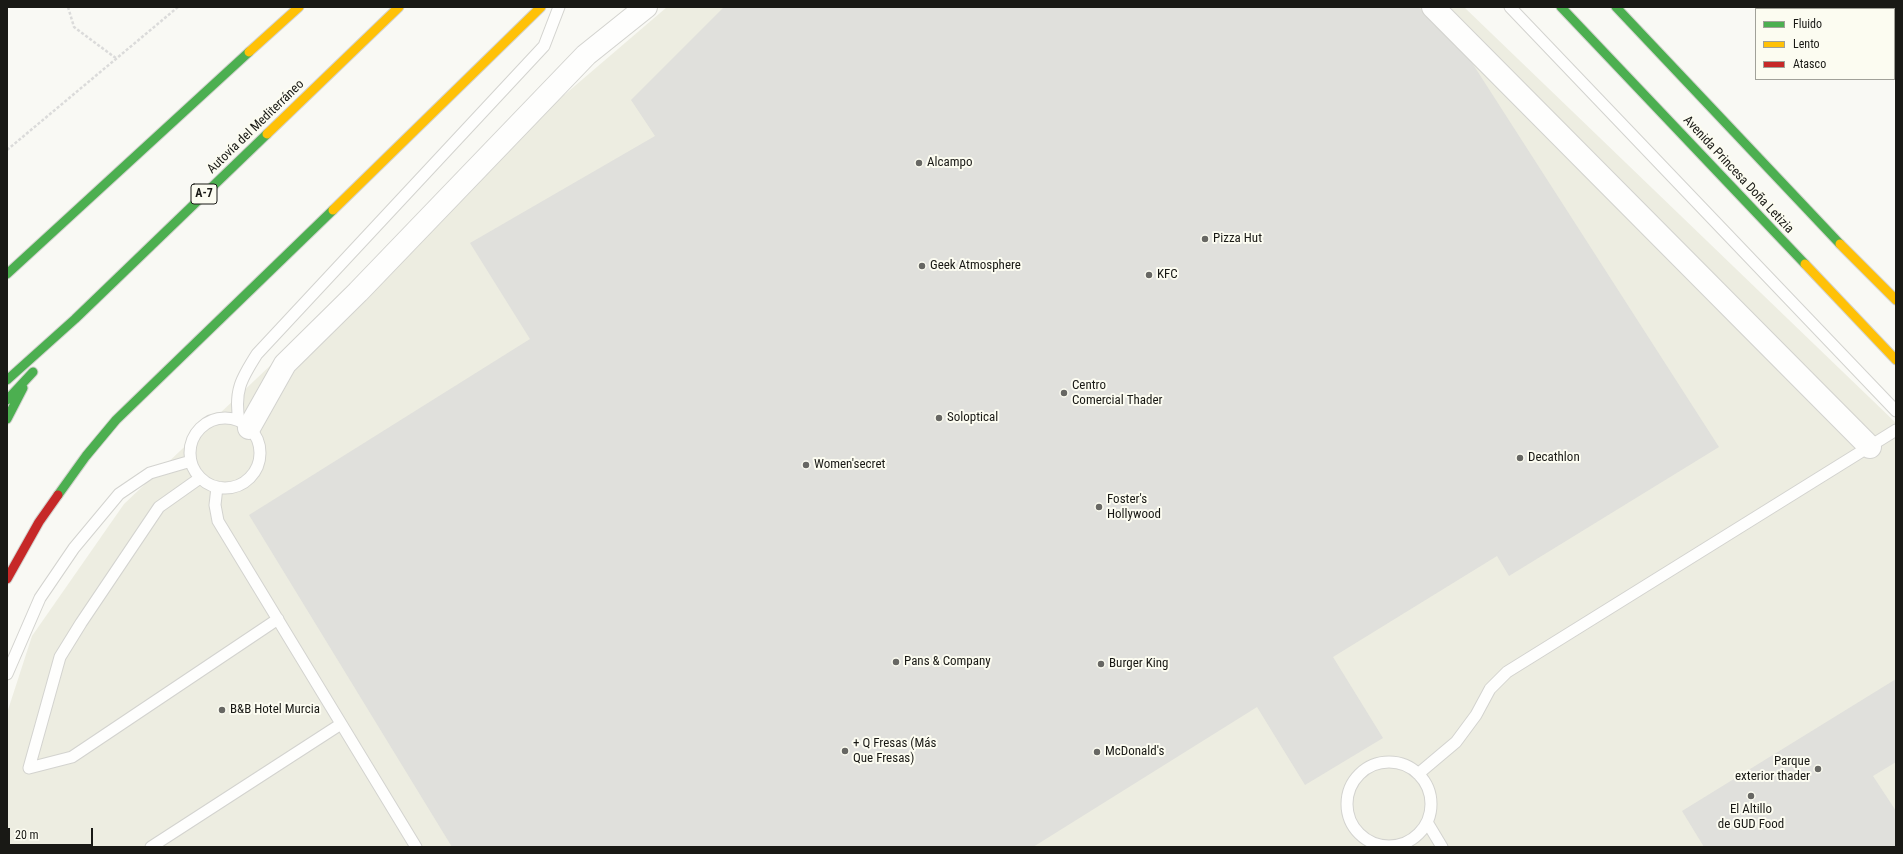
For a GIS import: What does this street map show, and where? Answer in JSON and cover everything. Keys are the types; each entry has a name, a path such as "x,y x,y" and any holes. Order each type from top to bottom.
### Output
{"main road":[{"path":"7,274 299,7"},
{"name":"Autovía del Mediterráneo","path":"7,380 75,319 399,7"},
{"path":"7,579 39,522 86,456 116,420 541,7"},
{"name":"Avenida Princesa Doña Letizia","path":"1561,7 1896,360"},
{"name":"Avenida Princesa Doña Letizia","path":"1616,7 1818,222 1896,300"},
{"path":"7,400 40,364 75,319"},
{"path":"7,419 28,378"}],"street":[{"path":"244,424 285,364 358,292 586,55 646,7"},
{"path":"1434,7 1870,446"}],"lane":[{"path":"244,424 227,418 214,420 203,426 195,436 190,448 191,461 200,478 217,487 228,488 240,485 249,479 256,470 260,459 260,448 256,437 244,424 236,404 242,378 257,354 544,46 560,7"},
{"path":"1510,7 1896,411"},
{"path":"1418,774 1456,742 1476,715 1490,689 1507,672 1896,430"},
{"path":"7,674 40,598 74,548 120,494 150,472 191,461"},
{"path":"200,478 159,507 81,623 60,657 29,768 72,757 278,619"},
{"path":"217,487 215,505 218,521 416,847"},
{"path":"151,847 342,724"},
{"path":"1392,762 1406,766 1418,774 1429,791 1431,801 1427,822 1420,832 1410,840 1399,844 1387,846 1375,843 1365,838 1356,831 1350,821 1346,807 1348,792 1354,779 1364,769 1377,763 1392,762"},
{"path":"1427,822 1442,847"}],"path":[{"path":"68,7 74,26 116,59"},
{"path":"7,150 178,7"}],"shaded area":[{"name":"Centro Comercial Thader","path":"667,7 1464,7 1896,423 1896,847 7,847 7,713 32,636 124,504 479,168"}],"building":[{"name":"Centro Comercial Thader","path":"724,7 1418,7 1458,41 1719,447 1509,576 1497,556 1333,657 1383,738 1305,785 1257,707 1033,847 452,847 249,515 530,339 470,243 655,136 631,100"},
{"name":"Parque exterior thader","path":"1896,679 1896,762 1873,776 1896,811 1896,847 1704,847 1682,811"}],"traffic: fast":[{"path":"1561,7 1805,264"},
{"path":"1616,7 1840,244"},
{"path":"7,274 249,52"},
{"path":"7,380 75,319 267,134"},
{"path":"58,495 86,456 116,420 333,210"},
{"path":"7,400 33,372"},
{"path":"7,419 23,388"}],"traffic: slow":[{"path":"249,52 299,7"},
{"path":"267,134 399,7"},
{"path":"333,210 541,7"},
{"path":"1840,244 1896,300"},
{"path":"1805,264 1896,360"}],"traffic: jam":[{"path":"7,579 39,522 58,495"}],"place":[{"name":"Alcampo","path":"919,163"},
{"name":"Pizza Hut","path":"1205,239"},
{"name":"Geek Atmosphere","path":"922,266"},
{"name":"KFC","path":"1149,275"},
{"name":"Centro Comercial Thader","path":"1064,393"},
{"name":"Soloptical","path":"939,418"},
{"name":"Decathlon","path":"1520,458"},
{"name":"Women'secret","path":"806,465"},
{"name":"Foster's Hollywood","path":"1099,507"},
{"name":"Pans & Company","path":"896,662"},
{"name":"Burger King","path":"1101,664"},
{"name":"B&B Hotel Murcia","path":"222,710"},
{"name":"+ Q Fresas (Más Que Fresas)","path":"845,751"},
{"name":"McDonald's","path":"1097,752"},
{"name":"Parque exterior thader","path":"1818,769"},
{"name":"El Altillo de GUD Food","path":"1751,796"}]}
